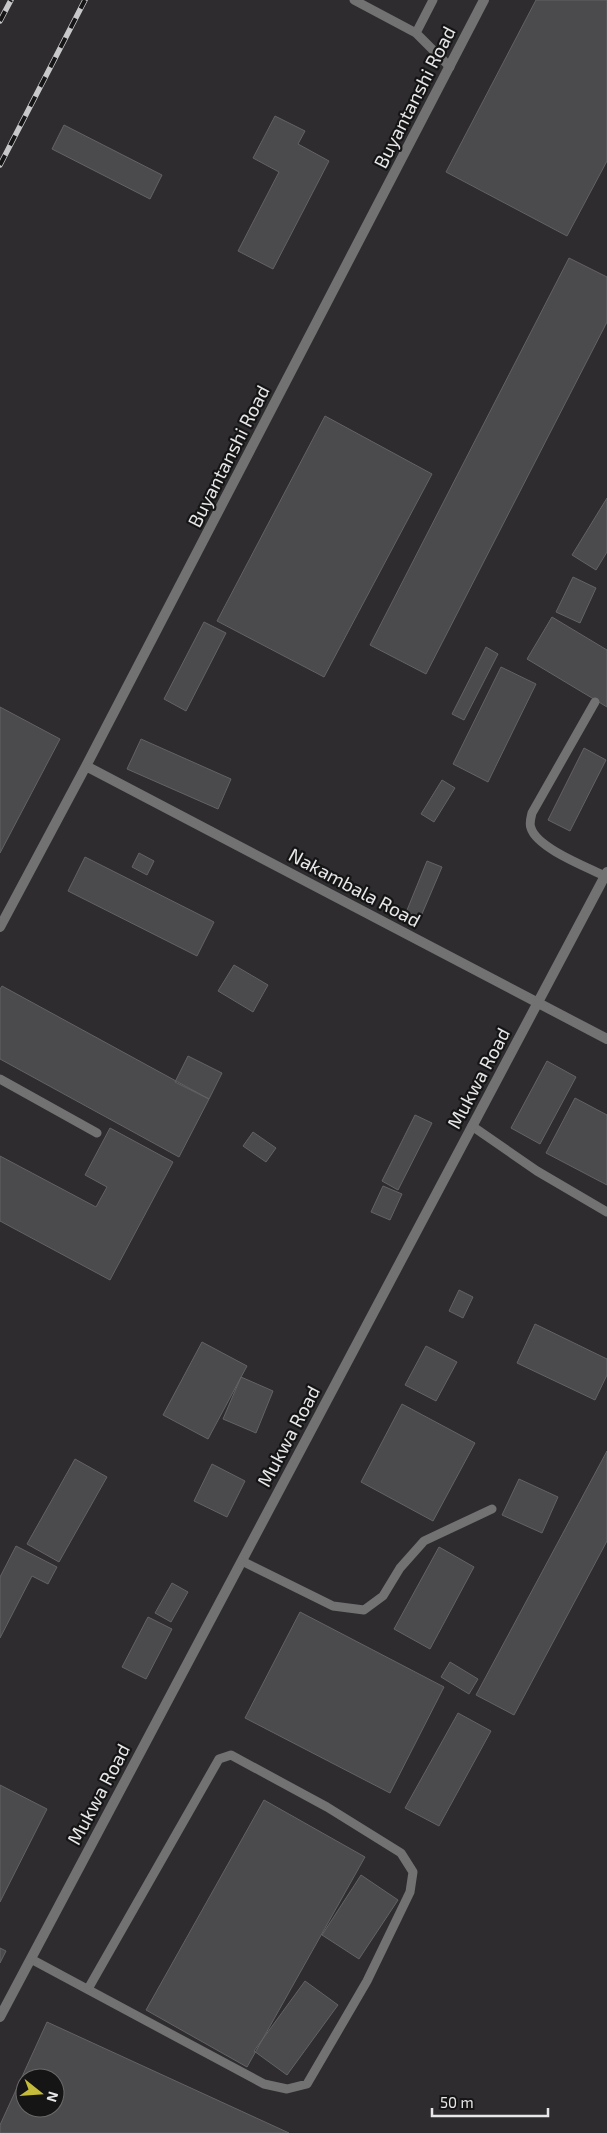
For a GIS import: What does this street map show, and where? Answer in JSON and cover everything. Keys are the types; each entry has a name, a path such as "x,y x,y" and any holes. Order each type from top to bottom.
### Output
{"street":[{"name":"Buyantanshi Road","path":"0,928 484,0"},
{"name":"Nakambala Road","path":"86,766 607,1039"},
{"name":"Mukwa Road","path":"0,2017 606,874"}],"lane":[{"path":"354,0 416,33 450,67"},
{"path":"416,33 434,0"},
{"path":"595,702 532,813 530,828 537,839 556,851 606,874"},
{"path":"0,1079 97,1134"},
{"path":"472,1126 537,1171 607,1212"},
{"path":"242,1561 333,1606 364,1610 383,1596 400,1568 424,1541 492,1509"},
{"path":"31,1959 88,1990 264,2084 287,2089 307,2084 367,1981 410,1892 412,1872 401,1853 327,1807 231,1755 219,1759 88,1990"}],"building":[{"path":"536,0 607,0 607,161 567,236 446,172"},
{"path":"275,116 305,131 298,144 329,161 273,269 238,251 279,172 253,158"},
{"path":"64,125 162,175 150,199 52,149"},
{"path":"569,258 607,277 607,322 426,674 370,645"},
{"path":"325,416 432,474 324,677 217,621"},
{"path":"607,498 607,552 596,570 572,555"},
{"path":"573,577 596,588 580,623 556,612"},
{"path":"552,617 607,650 607,707 527,659"},
{"path":"204,622 226,633 186,711 164,699"},
{"path":"486,647 498,654 464,720 452,714"},
{"path":"501,667 536,684 488,782 453,764"},
{"path":"0,707 60,739 0,853"},
{"path":"141,739 231,779 218,809 127,769"},
{"path":"584,748 606,760 570,831 548,820"},
{"path":"442,780 455,788 434,822 421,814"},
{"path":"139,853 154,861 147,875 132,867"},
{"path":"85,857 214,922 197,956 68,891"},
{"path":"427,861 442,867 419,921 405,915"},
{"path":"234,965 268,985 253,1012 218,991"},
{"path":"2,986 209,1099 179,1157 0,1059 0,989"},
{"path":"188,1056 222,1073 209,1099 175,1082"},
{"path":"547,1061 576,1077 540,1144 511,1128"},
{"path":"575,1098 607,1115 607,1185 546,1153"},
{"path":"415,1115 432,1123 398,1190 382,1181"},
{"path":"110,1128 173,1162 110,1280 0,1221 0,1156 96,1207 107,1187 85,1175"},
{"path":"253,1132 276,1148 266,1162 243,1146"},
{"path":"383,1186 402,1194 390,1220 371,1212"},
{"path":"459,1290 473,1297 463,1318 449,1311"},
{"path":"535,1324 607,1359 607,1375 595,1400 517,1363"},
{"path":"202,1342 247,1366 208,1439 163,1415"},
{"path":"426,1346 457,1362 436,1401 405,1385"},
{"path":"241,1377 273,1391 256,1433 223,1419"},
{"path":"402,1404 475,1443 433,1521 361,1482"},
{"path":"607,1451 607,1541 514,1715 476,1695"},
{"path":"75,1459 107,1477 59,1562 27,1544"},
{"path":"212,1464 245,1481 227,1517 194,1501"},
{"path":"519,1479 558,1497 542,1533 502,1515"},
{"path":"16,1546 57,1567 48,1584 32,1576 0,1638 0,1577"},
{"path":"439,1547 474,1567 430,1649 394,1629"},
{"path":"172,1583 188,1592 171,1622 155,1613"},
{"path":"300,1612 444,1687 390,1793 245,1718"},
{"path":"148,1617 172,1629 146,1679 122,1667"},
{"path":"450,1662 478,1679 469,1694 441,1677"},
{"path":"458,1713 491,1731 439,1826 405,1808"},
{"path":"0,1785 47,1809 0,1902"},
{"path":"264,1800 365,1857 247,2067 146,2010"},
{"path":"361,1875 398,1900 359,1959 322,1935"},
{"path":"0,1948 6,1951 0,1963"},
{"path":"305,1981 338,2005 287,2075 254,2051"},
{"path":"47,2022 289,2133 0,2133 0,2125 15,2092 15,2118 65,2118 65,2068 26,2068"}],"railway":[{"path":"0,21 11,0"},
{"path":"0,165 85,0"}]}
